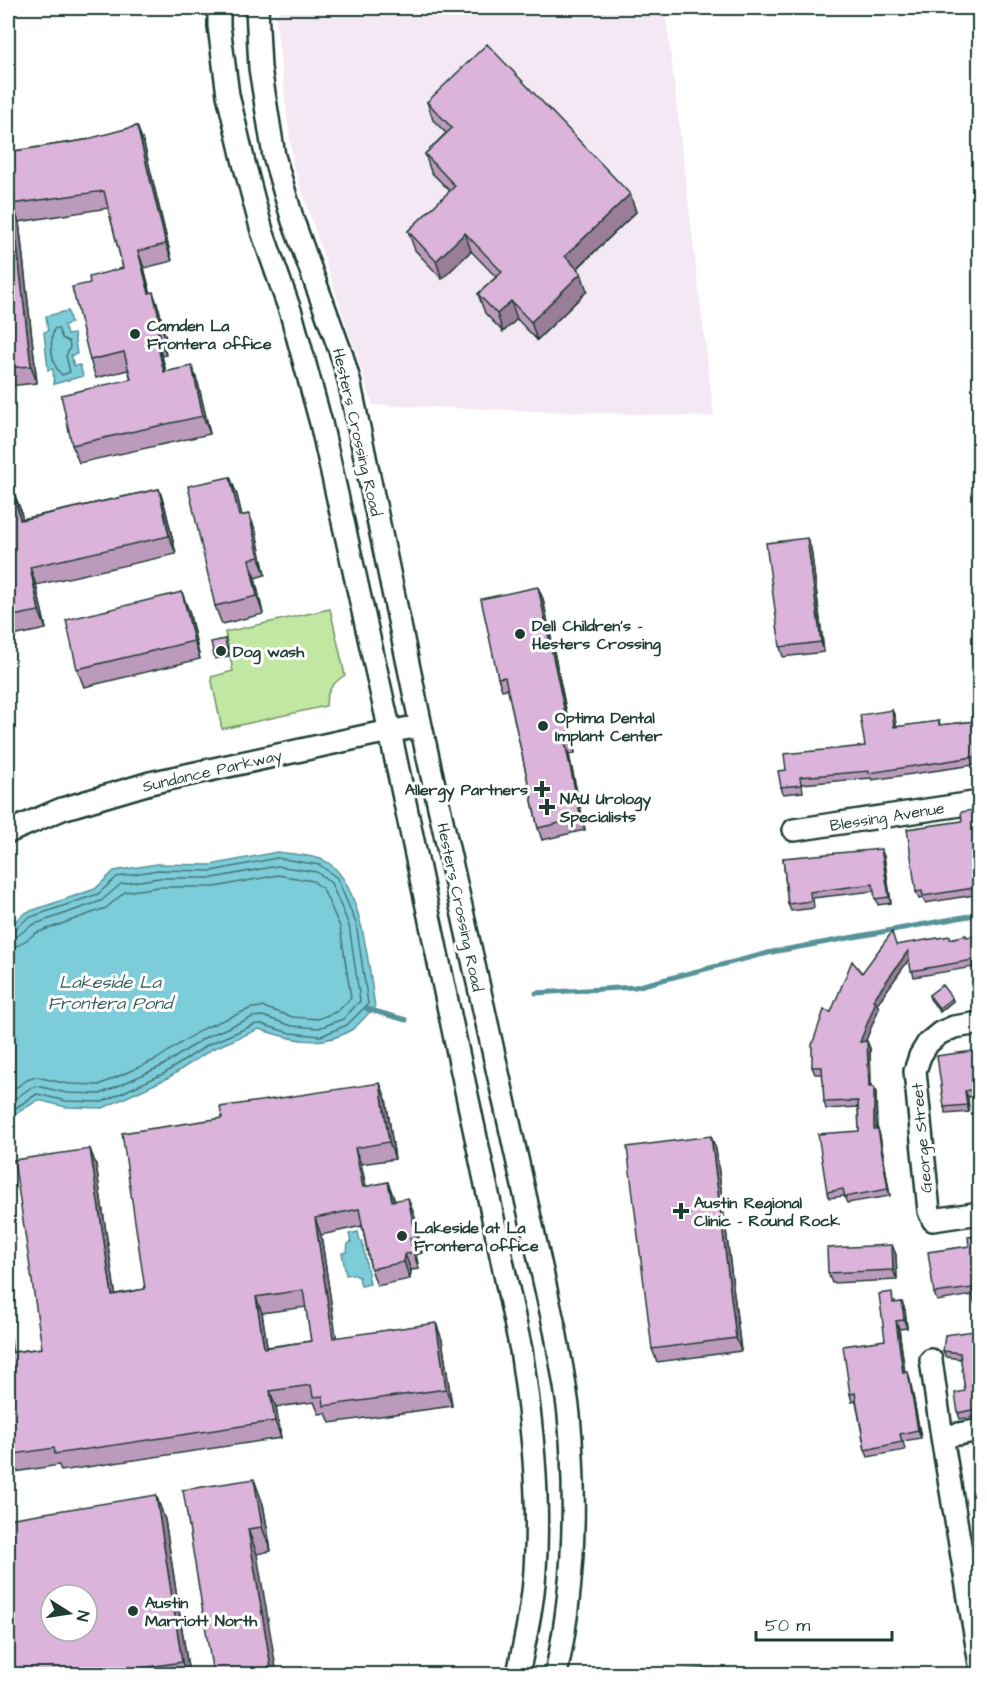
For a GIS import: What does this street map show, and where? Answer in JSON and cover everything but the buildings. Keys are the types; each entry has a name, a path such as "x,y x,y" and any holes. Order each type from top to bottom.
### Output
{"street":[{"name":"Hesters Crossing Road","path":"219,8 219,26 228,94 262,231 291,313 321,423 390,732 521,1350 530,1411 537,1496 535,1571 529,1625 518,1674"},
{"name":"Hesters Crossing Road","path":"257,8 260,68 274,156 293,221 349,380 421,726 555,1330 569,1415 573,1523 566,1603 556,1674"},
{"path":"244,163 260,180 282,253 292,269 313,280"},
{"name":"Sundance Parkway","path":"8,832 62,809 113,793 370,735 421,726"},
{"name":"Blessing Avenue","path":"794,830 980,802"},
{"name":"George Street","path":"980,1023 954,1027 940,1033 928,1043 915,1071 927,1203 933,1220 980,1213"},
{"path":"931,1360 942,1437 972,1570 980,1664"},
{"path":"942,1437 980,1430"}],"shaded area":[{"path":"283,8 665,8 714,417 373,405 293,164 275,15"}],"green space":[{"path":"330,609 345,675 331,688 326,706 222,729 211,677 233,671 225,632"}],"water":[{"path":"68,311 71,323 64,325 67,335 74,334 77,354 71,355 74,366 80,365 83,376 54,384 53,369 48,370 44,332 48,331 46,316"},
{"name":"Lakeside La Frontera Pond","path":"277,852 323,860 336,870 347,885 361,926 375,1007 360,1022 340,1036 317,1041 293,1039 259,1029 212,1049 168,1078 103,1108 66,1107 38,1100 8,1119 8,927 25,913 95,889 114,871 157,864 211,865"},
{"path":"358,1232 360,1241 362,1241 370,1284 361,1286 359,1277 353,1274 346,1275 342,1253 347,1252 348,1244 351,1242 349,1234"}],"waterway":[{"path":"536,993 635,987 772,952 980,914"},
{"path":"367,1009 406,1020"}],"place":[{"name":"Camden La Frontera office","path":"135,334"},
{"name":"Dell Children's - Hesters Crossing","path":"520,634"},
{"name":"Dog wash","path":"221,651"},
{"name":"Optima Dental Implant Center","path":"543,726"},
{"name":"Allergy Partners","path":"542,789"},
{"name":"NAU Urology Specialists","path":"547,807"},
{"name":"Austin Regional Clinic - Round Rock","path":"681,1211"},
{"name":"Lakeside at La Frontera office","path":"402,1236"},
{"name":"Austin Marriott North","path":"133,1611"}]}
